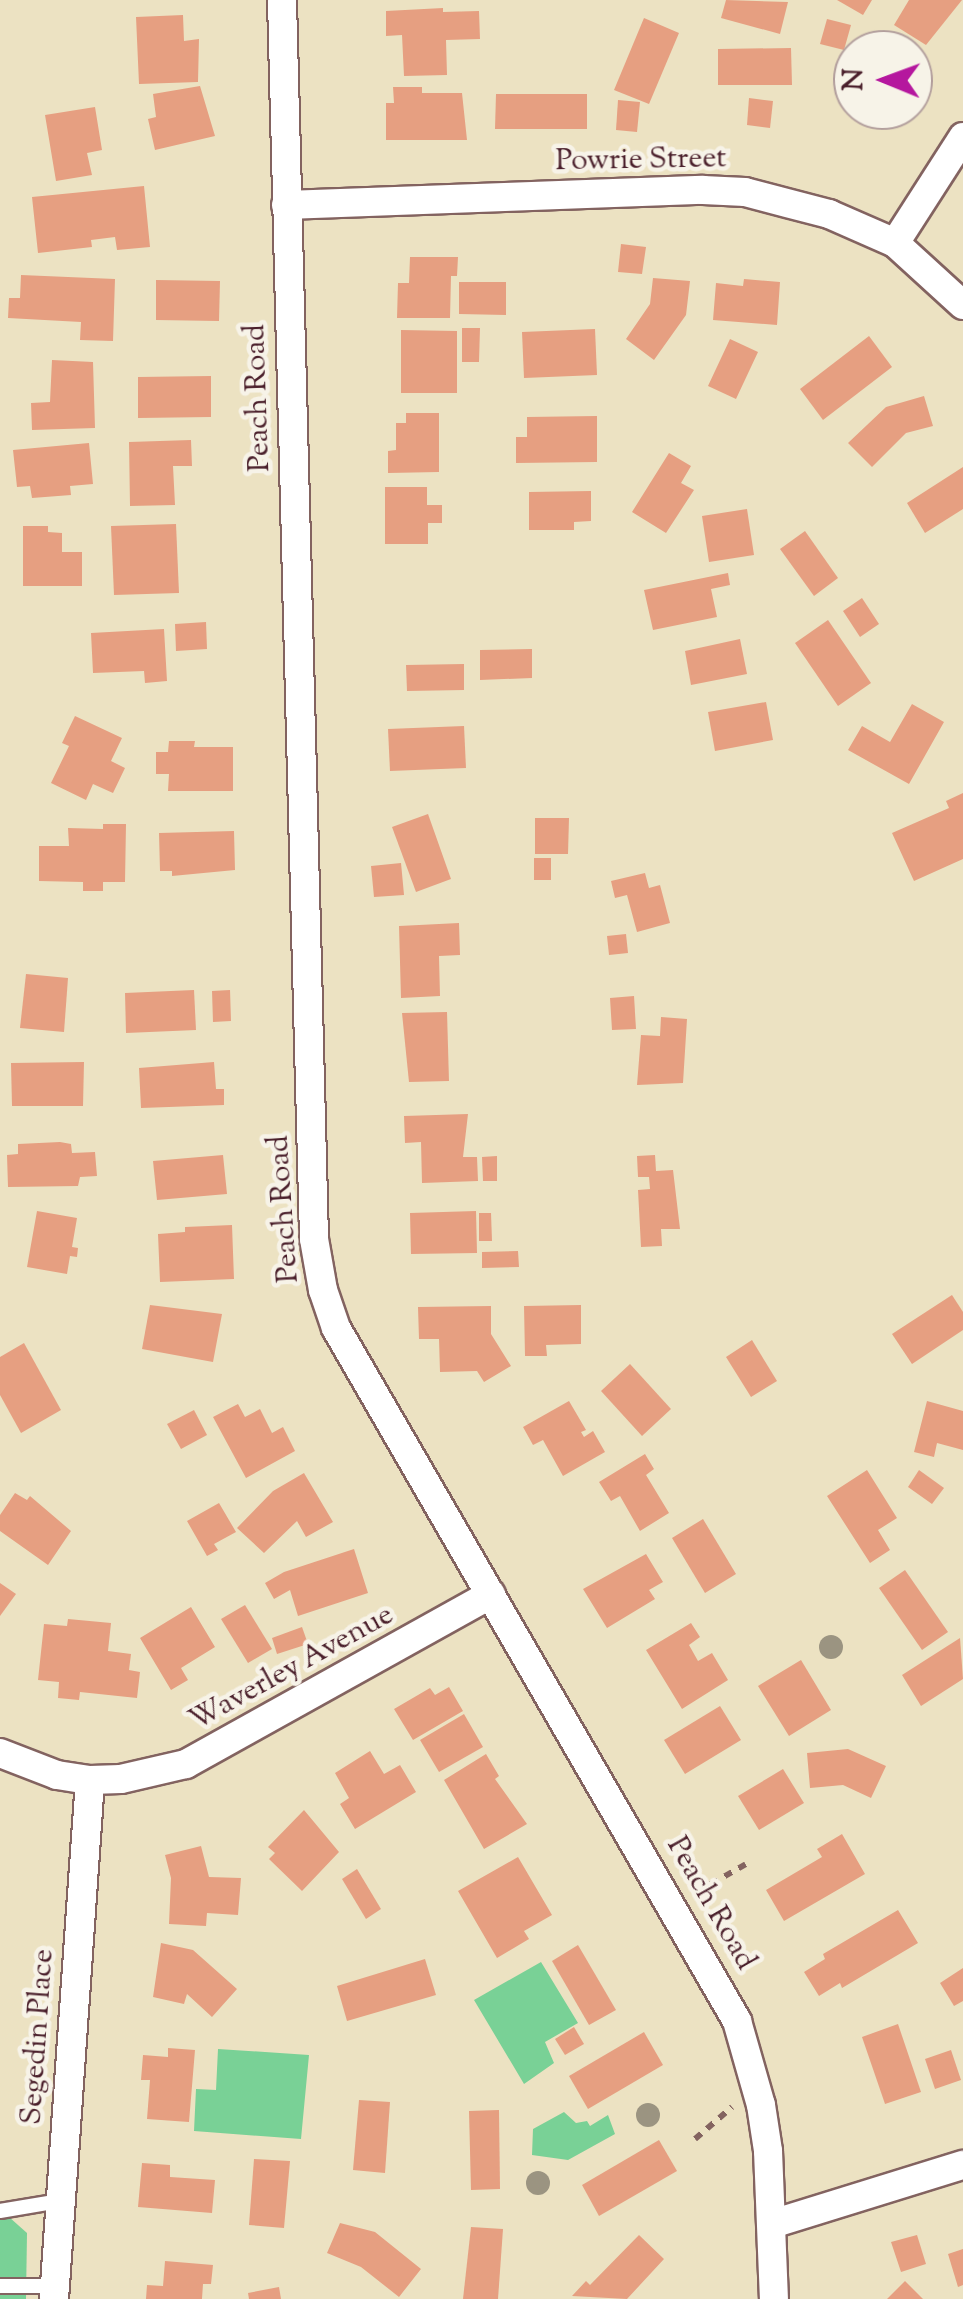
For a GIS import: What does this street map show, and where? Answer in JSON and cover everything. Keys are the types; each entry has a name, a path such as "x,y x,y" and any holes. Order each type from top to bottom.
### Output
{"street":[{"name":"Peach Road","path":"282,0 314,1239 323,1290 336,1328 737,2021 761,2105 772,2224 774,2299"},
{"path":"896,243 963,137"},
{"name":"Powrie Street","path":"286,204 731,191 786,200 896,243 963,305"},
{"name":"Waverley Avenue","path":"0,1753 58,1775 90,1780 153,1773 218,1750 491,1594"},
{"name":"Segedin Place","path":"54,2293 90,1780"},
{"path":"772,2224 963,2165"}],"lane":[{"path":"0,2211 60,2200"},
{"path":"0,2286 54,2293"}],"path":[{"path":"697,1892 746,1864"},
{"path":"695,2138 736,2103"}],"green space":[{"path":"541,1962 578,2023 545,2042 554,2063 524,2084 474,2000"},
{"path":"218,2049 309,2055 301,2139 194,2131 196,2089 216,2090"},
{"path":"564,2112 576,2123 587,2121 590,2126 608,2115 615,2134 568,2160 532,2155 533,2129"},
{"path":"0,2209 27,2233 26,2299 0,2299"}],"building":[{"path":"726,0 788,2 780,34 721,18"},
{"path":"837,0 872,0 863,15"},
{"path":"909,0 962,0 933,36 933,30 902,30 894,25"},
{"path":"443,8 443,12 479,11 480,39 446,40 447,75 404,76 402,35 386,36 386,11"},
{"path":"183,15 184,41 199,39 198,82 139,84 136,17"},
{"path":"644,18 679,33 649,104 614,90"},
{"path":"827,19 851,25 850,30 833,30 833,47 820,44"},
{"path":"791,48 792,85 718,85 718,49"},
{"path":"200,86 215,136 155,150 148,119 156,117 153,94"},
{"path":"393,87 422,87 422,93 462,93 467,140 386,140 386,103 394,103"},
{"path":"496,94 587,94 587,129 495,129"},
{"path":"749,98 773,101 770,128 747,125"},
{"path":"618,100 640,102 637,132 616,130"},
{"path":"95,107 102,150 87,153 92,175 56,181 45,115"},
{"path":"144,186 150,247 117,250 115,237 91,240 92,247 38,253 32,197"},
{"path":"621,244 646,247 642,274 618,272"},
{"path":"410,257 458,257 457,276 451,276 450,318 397,318 398,283 409,283"},
{"path":"21,275 115,279 113,341 80,340 81,322 8,318 9,298 20,298"},
{"path":"653,278 690,281 686,315 654,360 626,339 650,304"},
{"path":"744,279 780,282 777,325 713,320 716,283 743,286"},
{"path":"156,280 220,281 219,321 156,320"},
{"path":"459,282 506,282 506,315 459,314"},
{"path":"462,328 480,328 479,362 462,362"},
{"path":"595,329 597,375 524,378 522,332"},
{"path":"401,330 457,331 457,393 401,393"},
{"path":"869,336 892,367 823,420 800,389"},
{"path":"730,339 758,352 736,399 708,386"},
{"path":"52,360 93,362 95,428 32,430 31,403 50,402"},
{"path":"211,376 211,417 138,418 138,377"},
{"path":"924,396 933,426 906,433 872,467 848,443 886,407"},
{"path":"406,413 439,413 439,472 388,473 388,451 396,450 396,423 406,423"},
{"path":"597,416 597,462 516,463 516,437 527,437 527,417"},
{"path":"191,440 192,466 173,466 175,505 130,506 129,442"},
{"path":"89,443 93,484 70,486 71,495 32,498 30,486 17,487 13,450"},
{"path":"669,453 691,466 681,483 694,490 666,533 632,512"},
{"path":"963,467 963,509 925,533 907,503"},
{"path":"385,487 427,487 427,505 442,505 442,523 428,523 428,544 385,544"},
{"path":"591,491 591,521 574,522 574,530 529,530 529,492"},
{"path":"747,509 754,555 709,562 702,516"},
{"path":"176,524 179,593 114,595 111,526"},
{"path":"23,526 48,526 48,532 62,533 62,552 82,552 82,586 23,586"},
{"path":"805,531 838,578 814,596 780,549"},
{"path":"728,573 730,585 711,589 717,617 653,630 644,590"},
{"path":"862,598 879,624 860,637 843,611"},
{"path":"828,620 871,683 838,706 795,643"},
{"path":"206,622 207,649 176,651 175,624"},
{"path":"164,629 167,681 145,683 144,671 93,673 91,633"},
{"path":"740,639 747,674 691,685 685,651"},
{"path":"532,649 532,678 480,680 480,650"},
{"path":"464,664 464,690 407,691 406,665"},
{"path":"766,702 773,740 715,751 708,712"},
{"path":"912,704 944,722 909,784 848,750 862,726 890,742"},
{"path":"75,716 122,738 111,761 125,768 113,793 93,784 86,800 51,783 69,746 62,743"},
{"path":"464,726 466,768 390,771 388,729"},
{"path":"169,741 195,741 194,747 233,747 233,791 168,791 169,774 156,774 156,752 168,752"},
{"path":"963,793 963,859 914,881 892,833 949,808 946,801"},
{"path":"428,814 451,879 416,892 392,827"},
{"path":"535,818 569,818 568,854 535,854"},
{"path":"103,824 126,824 125,882 103,882 103,891 83,891 83,882 39,881 39,846 69,846 68,828 103,829"},
{"path":"234,831 235,870 172,876 172,871 160,871 159,833"},
{"path":"534,858 551,858 551,880 534,880"},
{"path":"401,863 404,895 374,897 371,866"},
{"path":"645,873 649,888 660,885 670,923 637,932 627,895 615,898 611,881"},
{"path":"459,923 460,955 439,956 440,996 401,998 399,926"},
{"path":"626,934 628,953 609,955 607,936"},
{"path":"26,974 68,978 64,1032 20,1028"},
{"path":"194,990 196,1030 126,1033 125,993"},
{"path":"230,990 231,1021 213,1022 212,991"},
{"path":"634,996 636,1029 612,1030 610,998"},
{"path":"447,1012 449,1081 409,1082 402,1013"},
{"path":"661,1017 687,1019 683,1083 637,1085 641,1035 660,1036"},
{"path":"84,1062 83,1106 12,1106 11,1063"},
{"path":"214,1062 216,1089 224,1089 224,1105 141,1108 139,1068"},
{"path":"468,1114 463,1157 477,1157 478,1181 422,1183 421,1142 405,1143 404,1116"},
{"path":"18,1144 71,1144 72,1153 95,1152 97,1176 80,1177 78,1186 8,1187 7,1155 18,1154"},
{"path":"223,1155 227,1194 157,1200 153,1161"},
{"path":"655,1155 656,1171 673,1170 680,1229 661,1229 662,1246 641,1247 638,1190 650,1189 649,1177 638,1177 637,1156"},
{"path":"497,1156 497,1181 483,1181 482,1157"},
{"path":"37,1211 77,1218 72,1247 78,1248 77,1257 70,1256 67,1274 27,1267"},
{"path":"476,1211 477,1253 411,1254 410,1213"},
{"path":"479,1213 491,1213 492,1241 479,1241"},
{"path":"232,1225 234,1279 160,1282 158,1234 185,1232 185,1227"},
{"path":"518,1251 519,1267 482,1268 482,1252"},
{"path":"952,1295 963,1312 963,1330 912,1364 892,1334"},
{"path":"150,1305 222,1314 213,1362 142,1349"},
{"path":"581,1305 581,1344 546,1345 547,1356 525,1356 524,1306"},
{"path":"491,1306 491,1334 511,1366 484,1382 477,1371 440,1372 439,1339 419,1339 418,1307"},
{"path":"752,1340 777,1381 751,1397 726,1357"},
{"path":"24,1343 61,1410 21,1433 0,1395 0,1357"},
{"path":"630,1364 671,1409 642,1436 601,1391"},
{"path":"569,1401 586,1430 581,1432 584,1437 593,1431 605,1452 563,1476 543,1440 533,1445 523,1427"},
{"path":"927,1401 963,1411 963,1450 937,1443 934,1457 914,1452"},
{"path":"238,1404 245,1417 260,1409 272,1433 283,1427 295,1451 246,1478 213,1417"},
{"path":"194,1410 207,1435 181,1449 167,1424"},
{"path":"645,1454 654,1469 646,1475 669,1513 640,1531 620,1496 611,1501 599,1482"},
{"path":"867,1470 897,1518 878,1530 890,1550 870,1563 827,1496"},
{"path":"919,1470 944,1488 932,1504 908,1487"},
{"path":"304,1473 333,1522 306,1537 297,1521 264,1553 237,1528 273,1491"},
{"path":"15,1493 27,1500 30,1496 71,1531 48,1565 0,1531 0,1515"},
{"path":"219,1503 236,1532 214,1544 218,1550 207,1556 187,1521"},
{"path":"703,1519 736,1574 705,1593 672,1538"},
{"path":"354,1549 368,1593 298,1616 290,1590 274,1599 265,1583 284,1572"},
{"path":"646,1554 663,1582 649,1590 655,1599 607,1628 583,1589"},
{"path":"905,1570 948,1632 922,1650 879,1588"},
{"path":"0,1583 16,1594 0,1616"},
{"path":"245,1605 272,1649 248,1663 221,1619"},
{"path":"191,1607 215,1647 181,1668 188,1680 171,1690 140,1638"},
{"path":"68,1619 111,1623 108,1651 131,1654 129,1670 140,1672 137,1698 80,1692 79,1700 58,1698 59,1682 38,1680 44,1624 67,1626"},
{"path":"691,1623 700,1637 689,1645 698,1661 712,1653 728,1680 682,1709 646,1650"},
{"path":"302,1627 308,1644 277,1654 272,1638"},
{"path":"960,1638 963,1679 921,1706 902,1675"},
{"path":"801,1660 831,1710 789,1736 758,1686"},
{"path":"449,1687 463,1711 413,1740 394,1709 430,1688 435,1695"},
{"path":"720,1706 741,1740 685,1774 664,1740"},
{"path":"464,1714 483,1747 439,1772 420,1740"},
{"path":"848,1749 886,1766 871,1798 843,1785 810,1788 807,1753"},
{"path":"370,1751 384,1774 400,1765 416,1792 355,1829 340,1804 349,1798 335,1773"},
{"path":"486,1754 499,1776 495,1779 527,1824 484,1849 444,1780"},
{"path":"783,1769 804,1803 759,1830 738,1796"},
{"path":"304,1810 339,1852 302,1891 269,1859 275,1853 268,1847"},
{"path":"842,1834 865,1874 784,1921 766,1890 822,1857 817,1849"},
{"path":"201,1846 209,1877 241,1878 238,1915 207,1913 206,1926 169,1924 171,1878 165,1855"},
{"path":"518,1857 552,1915 524,1931 529,1939 497,1958 458,1891"},
{"path":"357,1869 381,1909 366,1919 342,1879"},
{"path":"898,1910 918,1943 842,1988 840,1983 819,1996 804,1972 825,1959 823,1954"},
{"path":"161,1943 193,1950 237,1989 212,2017 187,1994 184,2004 153,1997"},
{"path":"578,1945 616,2010 589,2025 552,1961"},
{"path":"425,1959 436,1995 347,2021 337,1986"},
{"path":"963,1968 963,2001 954,2006 940,1983"},
{"path":"898,2024 921,2092 885,2104 862,2037"},
{"path":"574,2027 584,2044 565,2055 555,2039"},
{"path":"644,2032 663,2065 588,2109 569,2076"},
{"path":"168,2048 195,2050 189,2122 147,2119 150,2080 141,2080 143,2055 168,2057"},
{"path":"951,2050 961,2080 935,2089 925,2059"},
{"path":"359,2100 390,2102 385,2173 353,2170"},
{"path":"499,2110 500,2189 471,2190 469,2111"},
{"path":"659,2140 677,2171 599,2216 582,2185"},
{"path":"254,2159 290,2161 284,2228 249,2225"},
{"path":"142,2163 170,2165 170,2177 215,2180 212,2213 138,2207"},
{"path":"340,2223 375,2232 421,2269 399,2297 361,2267 327,2253"},
{"path":"471,2227 503,2229 498,2299 463,2299"},
{"path":"639,2235 664,2259 627,2299 572,2296 586,2281 590,2285"},
{"path":"917,2235 926,2264 901,2272 891,2242"},
{"path":"963,2249 963,2285 958,2287 948,2254"},
{"path":"165,2261 213,2265 211,2284 203,2284 202,2299 146,2299 147,2285 163,2286"},
{"path":"905,2281 923,2299 887,2299"},
{"path":"279,2287 281,2299 249,2299 248,2293"}]}
